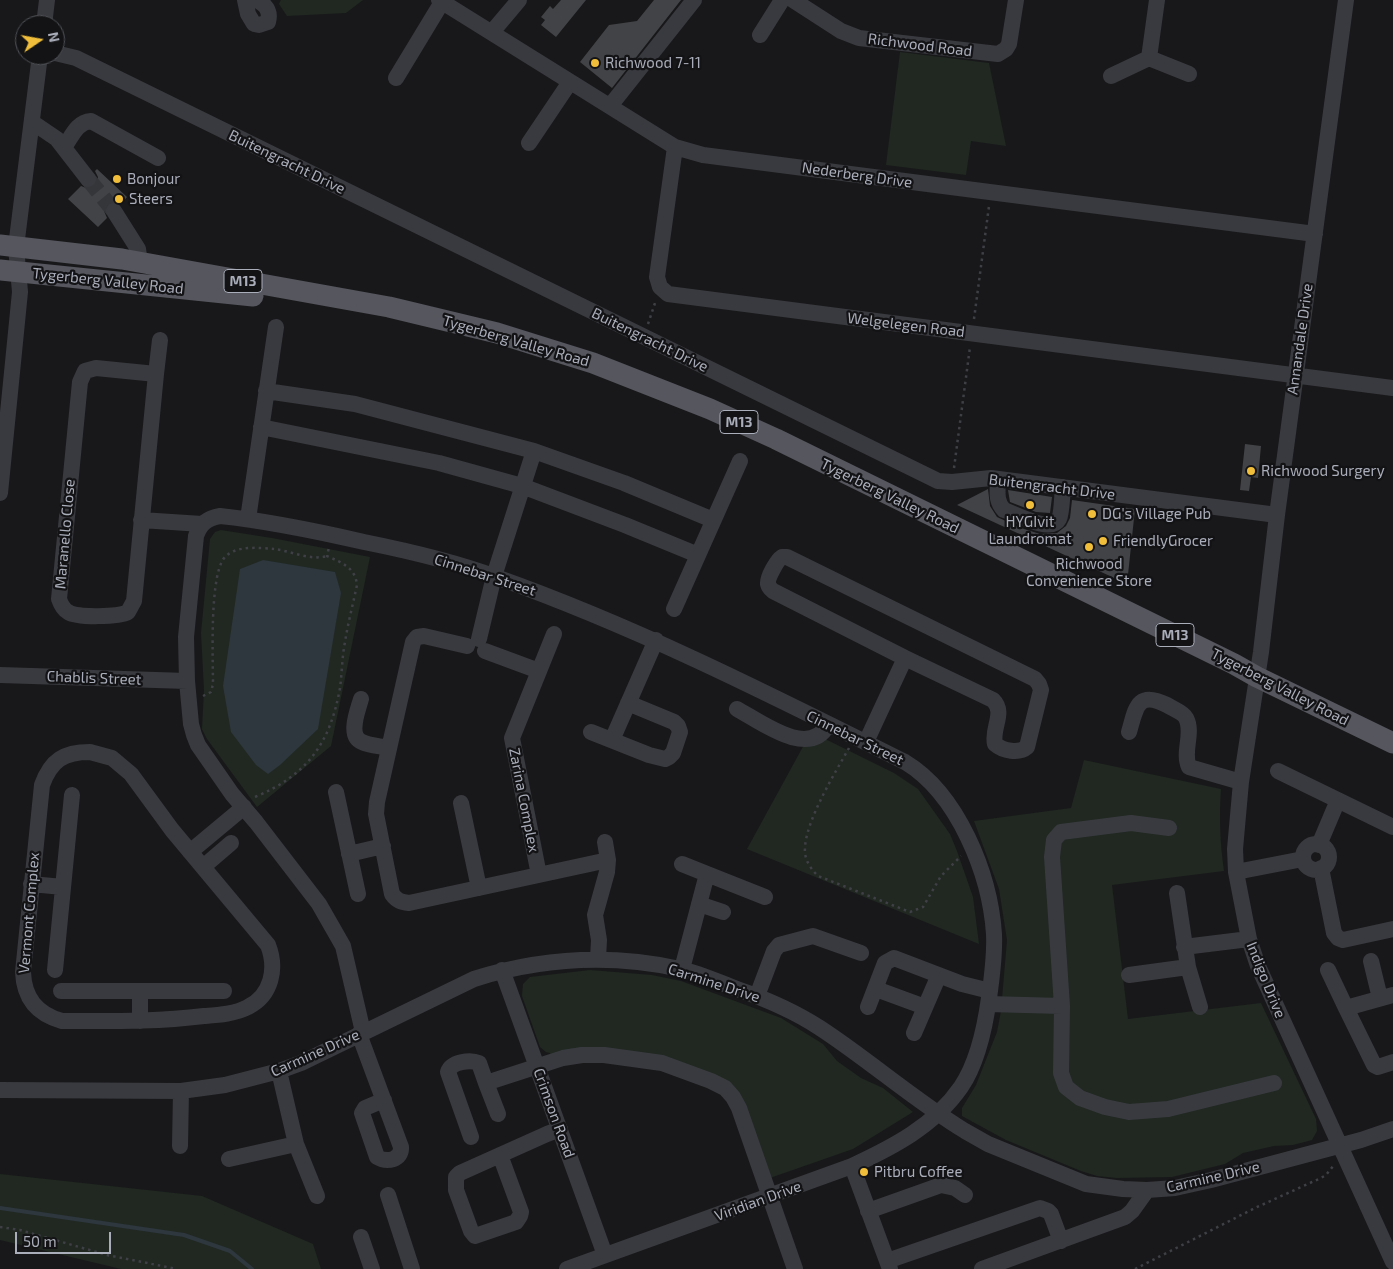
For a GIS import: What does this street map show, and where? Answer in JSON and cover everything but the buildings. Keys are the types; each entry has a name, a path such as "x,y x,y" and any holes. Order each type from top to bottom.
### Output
{"main road":[{"name":"Tygerberg Valley Road","path":"8,246 59,251 140,263 389,307 497,333 593,363 702,406 776,440 1226,659 1257,677 1393,743"},
{"name":"Tygerberg Valley Road","path":"9,270 270,297 365,303"}],"street":[{"path":"45,15 47,0"},
{"path":"245,0 250,20 254,24 259,25 268,22 269,13 267,7 258,0"},
{"path":"492,32 519,0"},
{"path":"610,106 694,0"},
{"path":"760,35 782,0"},
{"name":"Richwood Road","path":"793,0 841,31 860,38 998,54 1006,49 1009,44 1016,0"},
{"path":"1149,58 1157,0"},
{"name":"Annandale Drive","path":"1257,677 1295,375 1346,0"},
{"path":"396,78 441,1"},
{"name":"Nederberg Drive","path":"441,1 675,147 703,155 1315,234"},
{"name":"Buitengracht Drive","path":"65,55 76,58 938,481 952,482 982,478 998,479 1277,515"},
{"path":"1111,76 1149,58 1189,74"},
{"path":"0,493 3,431 20,292 9,270 8,246 32,122 39,65"},
{"path":"529,143 570,82"},
{"path":"65,146 81,123 91,121 158,158"},
{"path":"32,122 58,139 88,178"},
{"path":"660,287 657,276 675,147"},
{"path":"114,211 138,249 140,263"},
{"name":"Welgelegen Road","path":"660,287 668,294 1393,388"},
{"path":"248,519 276,328"},
{"name":"Maranello Close","path":"156,374 92,368 85,371 81,378 59,594 61,604 66,611 74,614 123,614 131,608 134,601 160,340"},
{"path":"266,391 355,404 534,451 624,483 713,520"},
{"path":"261,427 439,463 522,486 698,555"},
{"path":"477,646 494,576 534,451"},
{"path":"674,609 740,461"},
{"path":"998,479 998,497 1004,510 1042,525 1055,522 1059,518 1063,487"},
{"name":"Cinnebar Street","path":"202,524 209,519 220,516 302,528 410,552 494,576 598,615 656,640 866,742 924,775 945,800 963,829 972,849 983,880 993,924 994,946 984,1034 968,1075 950,1101 938,1113"},
{"path":"141,520 202,524 196,536 186,637 187,681 191,724 194,735 198,745 226,786 246,805 319,904 339,938 343,946 361,1033 384,1100"},
{"path":"788,558 1035,678 1041,690 1027,747 1022,751 1016,752 995,744 994,738 1000,712 998,705 993,700 905,658 773,591 769,586 768,580 778,560 788,558"},
{"name":"Zarina Complex","path":"539,875 512,738 554,634"},
{"path":"539,671 477,646 424,636 415,639 413,642 376,814 392,894 399,902 409,902 608,860"},
{"path":"612,740 656,640"},
{"path":"866,742 905,658"},
{"name":"Chablis Street","path":"0,675 187,681"},
{"name":"Indigo Drive","path":"1257,677 1241,782 1235,849 1236,872 1250,939 1258,966 1273,1002 1393,1262"},
{"path":"361,699 354,728 356,739 361,742 389,748"},
{"path":"1129,732 1137,705 1145,699 1158,700 1184,714 1188,720 1189,731 1186,760 1191,769 1241,782"},
{"path":"591,732 659,758 669,757 673,753 680,732 678,726 674,722 628,703"},
{"path":"737,709 784,735 797,739 816,738 826,729 828,724"},
{"name":"Vermont Complex","path":"90,752 112,758 139,784 190,852 268,945 273,963 270,982 262,997 248,1008 240,1011 168,1021 62,1021 50,1017 27,996 23,985 23,972 42,785 53,764 71,753 90,752"},
{"path":"1278,771 1393,827"},
{"path":"336,792 358,894"},
{"path":"54,970 72,795"},
{"path":"1319,845 1338,800"},
{"path":"461,803 479,888"},
{"path":"190,852 246,805"},
{"path":"1169,828 1131,823 1061,832 1054,840 1052,857 1062,1006 1061,1073 1066,1087 1080,1098 1105,1107 1129,1112 1168,1109 1274,1083"},
{"path":"598,959 599,940 595,915 608,860 605,842"},
{"path":"203,867 231,843"},
{"path":"1311,845 1319,845 1326,849 1328,857 1326,865 1321,868 1310,868 1303,859 1307,847 1311,845"},
{"path":"349,854 383,846"},
{"path":"1236,872 1303,859"},
{"path":"682,864 765,897"},
{"path":"1321,868 1334,934 1338,938 1343,940 1393,929"},
{"path":"682,969 707,874"},
{"path":"31,884 63,887"},
{"path":"1177,892 1188,968 1200,1007"},
{"path":"699,904 722,912"},
{"path":"757,996 774,951 780,946 813,936 861,953"},
{"path":"1184,947 1250,939"},
{"path":"868,1007 885,963 894,958 962,984 989,997 1062,1006"},
{"name":"Carmine Drive","path":"0,1090 181,1091 226,1085 280,1071 474,979 502,970 556,962 598,959 640,962 682,969 785,1008 819,1027 938,1113 988,1144 1064,1177 1086,1184 1147,1190 1175,1188 1212,1180 1393,1129"},
{"path":"1346,1008 1386,996 1371,961"},
{"path":"1129,975 1188,968"},
{"name":"Crimson Road","path":"502,970 605,1255"},
{"path":"1328,970 1374,1065 1378,1067 1393,1062"},
{"path":"914,1032 939,975"},
{"path":"876,989 925,1007"},
{"path":"61,990 224,990"},
{"path":"140,991 140,1021"},
{"path":"486,1083 537,1066 582,1055 604,1055 662,1063 725,1088 739,1108 796,1269"},
{"path":"471,1137 449,1076 449,1069 452,1066 470,1061 479,1063 498,1114"},
{"path":"280,1071 296,1144 317,1196"},
{"path":"180,1146 181,1091"},
{"name":"Viridian Drive","path":"567,1269 852,1166 889,1149 914,1134 938,1113"},
{"path":"500,1155 521,1212 520,1216 516,1222 475,1236 471,1231 456,1190 456,1177 460,1173 500,1155 560,1129"},
{"path":"229,1159 296,1144"},
{"path":"852,1166 889,1265 1040,1208 1051,1214 1061,1241"},
{"path":"868,1211 942,1186 955,1188 965,1195"},
{"path":"982,1269 1125,1217 1147,1190"},
{"path":"388,1195 412,1269"},
{"path":"361,1237 372,1269"}],"path":[{"path":"644,337 660,287"},
{"path":"327,556 329,545"},
{"path":"201,696 211,692 213,684 216,577 224,556 233,551 258,548 294,552 316,558 327,556 350,569 356,576 357,585 345,641 338,695 328,731 319,748 301,769 274,789 255,797 246,805"},
{"path":"850,748 813,818 806,841 807,861 818,876 905,912 914,912 923,907 941,876 962,854"},
{"path":"1134,1269 1321,1178 1326,1175 1335,1163"},
{"path":"0,1227 20,1230 108,1255 177,1269"}],"shaded area":[{"path":"281,0 363,0 346,13 287,16 279,4"},
{"path":"900,52 989,63 1006,146 971,141 966,175 886,165"},
{"path":"221,530 370,557 331,746 257,807 207,739 202,729 204,690 201,633 210,539 215,532"},
{"path":"263,560 335,572 341,593 318,729 268,774 256,765 231,732 223,686 240,569"},
{"path":"811,732 894,773 918,789 950,834 957,851 973,897 979,944 747,849"},
{"path":"1084,760 1221,789 1220,830 1224,871 1112,885 1128,1019 1261,1003 1316,1119 1317,1131 1312,1140 1243,1153 1225,1164 1172,1177 1117,1178 1097,1176 1081,1171 1006,1140 962,1116 962,1108 976,1085 997,1032 1001,1011 1007,940 999,889 974,821 1071,808"},
{"path":"590,970 652,975 681,981 781,1018 823,1044 837,1061 861,1078 883,1088 913,1112 853,1149 770,1178 739,1095 664,1058 551,1055 540,1047 522,996 523,984 530,977"},
{"path":"0,1174 202,1196 313,1244 321,1269 121,1269 0,1240"}],"waterway":[{"path":"0,1208 184,1235 230,1251 252,1269"}],"tunnel":[{"path":"88,179 114,211"}],"place":[{"name":"Richwood 7-11","path":"595,63"},
{"name":"Bonjour","path":"117,179"},
{"name":"Steers","path":"119,199"},
{"name":"Richwood Surgery","path":"1251,471"},
{"name":"HYGIvit Laundromat","path":"1030,505"},
{"name":"DG's Village Pub","path":"1092,514"},
{"name":"FriendlyGrocer","path":"1103,541"},
{"name":"Richwood Convenience Store","path":"1089,547"},
{"name":"Pitbru Coffee","path":"864,1172"}]}
